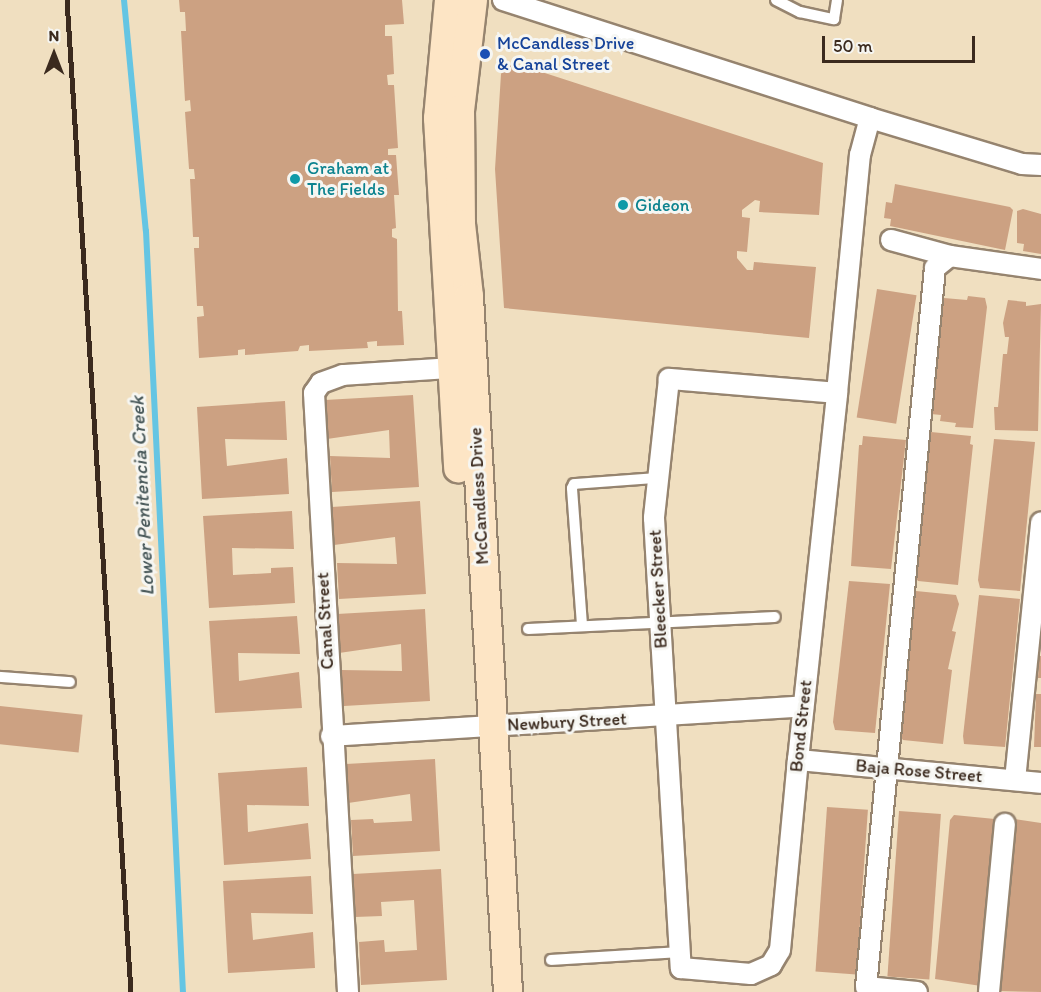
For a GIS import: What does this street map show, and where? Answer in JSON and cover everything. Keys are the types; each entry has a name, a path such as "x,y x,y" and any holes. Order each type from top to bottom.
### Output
{"main road":[{"name":"McCandless Drive","path":"449,0 438,118 451,368 508,992"},
{"name":"McCandless Drive","path":"472,0 462,68 459,165 483,727 489,992"}],"street":[{"path":"503,0 870,118 1022,164 1041,165"},
{"name":"Bond Street","path":"680,960 751,974 763,971 777,958 860,154 870,118"},
{"path":"891,240 950,256 1041,270"},
{"path":"916,992 866,987 935,268 950,256"},
{"name":"Canal Street","path":"348,992 331,736 314,393 321,383 343,375 451,368"},
{"name":"Bleecker Street","path":"680,960 654,518 656,478 669,379 837,393"},
{"path":"1015,780 1041,522"},
{"name":"Newbury Street","path":"331,736 803,706"},
{"name":"Baja Rose Street","path":"798,760 1041,783"},
{"path":"989,992 1005,824"}],"lane":[{"path":"776,0 800,12 834,19 837,0"},
{"path":"582,625 572,488 574,484 656,478"},
{"path":"528,629 776,617"},
{"path":"0,677 70,682"},
{"path":"551,960 680,960"}],"building":[{"name":"Graham at The Fields","path":"179,0 402,0 404,24 385,25 385,36 392,36 394,74 387,75 388,85 394,85 398,148 388,149 388,155 396,155 399,195 394,195 396,228 392,229 392,237 397,239 398,311 402,311 404,345 377,346 377,341 367,342 368,348 309,351 309,345 300,346 298,351 245,355 245,349 238,350 238,355 199,358 197,317 204,316 203,306 197,306 194,248 199,248 199,237 193,237 190,179 195,179 194,169 189,169 185,112 191,111 190,100 185,101 181,31 186,31 185,12 180,12"},
{"name":"Gideon","path":"517,64 823,163 819,215 759,212 760,201 755,200 742,210 742,217 750,218 747,252 737,251 737,258 747,270 753,270 754,262 816,267 809,338 504,308 495,169 501,74 506,66"},
{"path":"895,184 1010,207 1013,210 1005,250 890,226 891,219 884,218 886,202 892,203"},
{"path":"1023,209 1041,214 1041,254 1023,251 1024,244 1017,243 1017,211"},
{"path":"877,289 917,295 896,424 857,417"},
{"path":"968,296 985,298 987,307 973,428 955,427 956,423 940,421 941,415 931,414 944,298 967,300"},
{"path":"1008,300 1026,302 1026,306 1041,304 1038,431 995,430 994,407 998,407 1003,354 1007,354 1009,337 1005,337 1003,323"},
{"path":"413,395 419,487 332,492 330,456 390,458 389,430 327,439 325,400"},
{"path":"285,401 287,440 225,439 227,466 287,458 289,494 202,499 197,407"},
{"path":"931,432 971,436 970,444 973,445 958,585 918,581 915,577"},
{"path":"863,436 906,440 891,569 851,566 859,445 862,445"},
{"path":"994,439 1035,442 1020,591 980,588 978,580"},
{"path":"420,501 426,594 339,599 337,563 397,564 395,537 334,545 332,507"},
{"path":"292,511 294,549 232,548 233,575 271,573 271,568 293,567 295,603 209,608 203,516"},
{"path":"849,581 890,584 875,733 835,730 833,722"},
{"path":"916,591 956,595 959,604 952,631 956,632 948,669 952,670 943,744 903,740 900,736"},
{"path":"979,595 1020,599 1005,747 964,744"},
{"path":"425,609 430,701 344,706 341,670 402,671 401,644 339,653 337,614"},
{"path":"297,616 300,654 238,653 239,681 299,672 302,708 215,713 209,621"},
{"path":"1039,656 1041,656 1041,678 1038,678"},
{"path":"1036,694 1041,694 1041,747 1034,747"},
{"path":"0,706 83,715 79,752 0,744"},
{"path":"435,759 440,851 353,856 351,820 373,819 374,823 412,821 410,794 348,803 346,764"},
{"path":"307,767 309,806 247,805 248,832 308,823 311,859 224,865 218,773"},
{"path":"827,807 868,810 856,974 815,972"},
{"path":"899,811 941,814 929,980 887,977"},
{"path":"954,815 995,819 981,986 935,979 950,820"},
{"path":"1015,819 1041,823 1041,992 997,991"},
{"path":"441,869 447,980 361,985 359,942 384,940 385,952 417,950 414,900 381,902 382,916 355,917 353,874"},
{"path":"311,876 313,914 251,913 253,940 313,932 315,968 228,973 223,881"}],"waterway":[{"name":"Lower Penitencia Creek","path":"124,0 146,231 183,992"}],"railway":[{"path":"67,0 131,992"}],"place":[{"name":"McCandless Drive & Canal Street","path":"485,54"},
{"name":"Graham at The Fields","path":"295,179"},
{"name":"Gideon","path":"623,205"}]}
